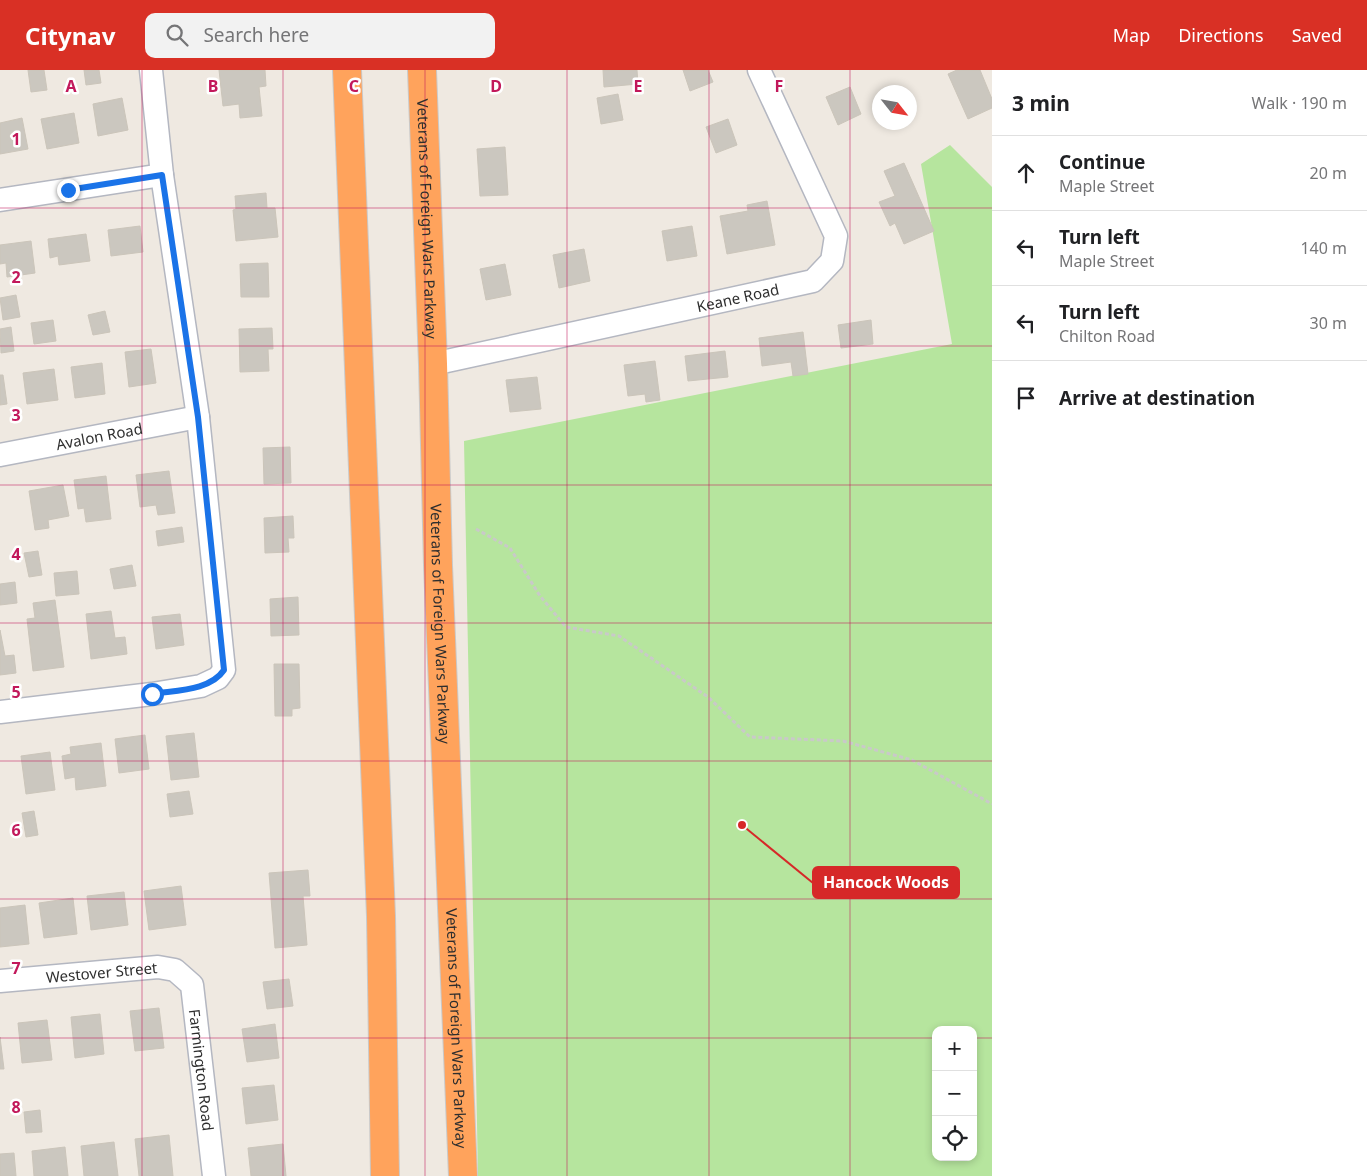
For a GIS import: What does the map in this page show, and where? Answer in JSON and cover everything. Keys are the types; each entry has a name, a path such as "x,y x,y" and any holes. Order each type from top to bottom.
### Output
{"highway":[{"path":"348,70 381,907 385,1176"},
{"name":"Veterans of Foreign Wars Parkway","path":"422,70 438,565 463,1176"}],"street":[{"path":"0,712 152,694 201,686 218,678 224,670 198,417 162,175 151,70"},
{"name":"Keane Road","path":"433,364 813,281 832,261 836,236 759,70"},
{"path":"0,200 162,175"},
{"name":"Avalon Road","path":"0,455 198,417"},
{"name":"Westover Street","path":"0,981 158,967 175,970"},
{"name":"Farmington Road","path":"175,970 192,985 214,1176"}],"path":[{"path":"476,529 510,548 540,596 566,626 620,636 708,697 750,737 852,743 912,760 992,804"}],"green space":[{"path":"950,145 992,187 992,1176 478,1176 464,441 952,344 921,164"}],"building":[{"path":"28,70 44,70 47,90 31,92"},
{"path":"84,70 99,70 101,83 86,85"},
{"path":"219,70 265,70 266,86 259,87 262,116 240,118 239,104 223,106"},
{"path":"603,70 637,70 638,84 604,87"},
{"path":"683,70 708,70 713,82 690,91"},
{"path":"957,70 980,70 992,99 992,108 968,119 948,74"},
{"path":"850,87 861,114 838,125 826,97"},
{"path":"618,94 623,120 601,124 597,98"},
{"path":"122,98 128,130 98,136 93,104"},
{"path":"74,113 79,143 47,149 41,119"},
{"path":"22,118 28,149 0,154 0,123"},
{"path":"728,119 737,145 716,153 706,127"},
{"path":"505,147 508,195 480,196 477,149"},
{"path":"904,163 934,231 904,244 895,223 890,226 879,202 895,196 884,171"},
{"path":"266,193 267,208 275,208 278,237 236,241 233,210 236,209 235,196"},
{"path":"767,201 775,245 727,254 720,216 748,211 747,205"},
{"path":"140,226 143,252 111,256 108,230"},
{"path":"692,226 697,256 667,261 662,231"},
{"path":"86,234 90,261 59,265 58,256 50,258 48,239"},
{"path":"31,241 35,273 7,277 6,263 0,264 0,245"},
{"path":"584,249 590,281 559,288 553,255"},
{"path":"268,263 269,297 241,297 240,264"},
{"path":"505,264 511,295 486,300 480,269"},
{"path":"16,295 20,317 3,320 0,298"},
{"path":"105,311 110,332 93,335 88,315"},
{"path":"53,320 56,341 34,344 31,323"},
{"path":"871,320 873,344 841,348 838,325"},
{"path":"11,327 14,351 1,353 0,329"},
{"path":"272,328 273,349 268,349 269,371 240,372 239,329"},
{"path":"803,332 808,374 793,376 791,362 762,366 759,338"},
{"path":"151,349 156,383 129,387 125,352"},
{"path":"725,351 728,377 688,381 685,356"},
{"path":"655,361 660,400 646,402 645,394 628,396 624,365"},
{"path":"102,363 105,394 75,398 71,367"},
{"path":"54,369 58,400 27,404 23,373"},
{"path":"0,375 3,375 7,404 0,405"},
{"path":"537,377 541,409 510,412 506,380"},
{"path":"290,447 291,483 264,484 263,448"},
{"path":"169,471 175,513 158,515 156,505 140,507 136,475"},
{"path":"106,476 111,519 86,522 84,508 78,509 74,480"},
{"path":"63,485 69,516 48,520 49,528 35,530 29,491"},
{"path":"293,516 294,538 288,538 289,552 265,553 264,518"},
{"path":"182,527 184,542 158,546 156,531"},
{"path":"38,551 42,575 29,577 24,553"},
{"path":"132,565 136,586 114,589 110,569"},
{"path":"77,571 79,594 56,596 54,573"},
{"path":"15,582 17,603 0,605 0,584"},
{"path":"298,597 299,635 271,636 270,599"},
{"path":"55,600 64,667 33,671 27,619 35,618 33,603"},
{"path":"111,611 115,638 125,637 127,654 91,659 86,614"},
{"path":"180,614 184,645 156,649 152,617"},
{"path":"0,630 5,656 14,655 16,673 0,675"},
{"path":"274,664 299,664 300,708 292,709 292,716 275,716"},
{"path":"194,733 199,777 171,780 166,736"},
{"path":"145,735 149,769 119,773 115,739"},
{"path":"101,743 106,786 76,790 75,777 65,779 62,756 71,754 70,747"},
{"path":"50,752 55,790 26,794 21,756"},
{"path":"189,791 193,814 170,817 167,794"},
{"path":"34,811 38,835 26,837 22,813"},
{"path":"308,870 310,896 303,896 307,945 275,948 269,873"},
{"path":"181,886 186,925 149,930 144,891"},
{"path":"124,892 128,925 91,930 87,896"},
{"path":"73,898 77,934 44,938 39,903"},
{"path":"25,905 29,944 0,947 0,908"},
{"path":"289,979 293,1006 267,1009 263,982"},
{"path":"159,1008 164,1048 135,1051 130,1011"},
{"path":"100,1014 104,1054 75,1058 71,1017"},
{"path":"47,1020 52,1060 22,1063 18,1023"},
{"path":"275,1024 279,1058 247,1062 242,1029"},
{"path":"0,1037 4,1069 0,1069"},
{"path":"274,1085 278,1120 246,1124 242,1088"},
{"path":"40,1110 42,1132 26,1133 24,1112"},
{"path":"169,1135 173,1176 139,1176 135,1139"},
{"path":"114,1142 118,1176 84,1176 81,1146"},
{"path":"283,1144 286,1176 251,1176 248,1148"},
{"path":"65,1147 68,1176 34,1176 32,1151"},
{"path":"14,1153 16,1176 0,1176 0,1154"}],"place":[{"name":"Hancock Woods","path":"742,825"}],"route":[{"path":"68,190 162,175 198,417 224,670 218,678 201,686 152,694"}]}
